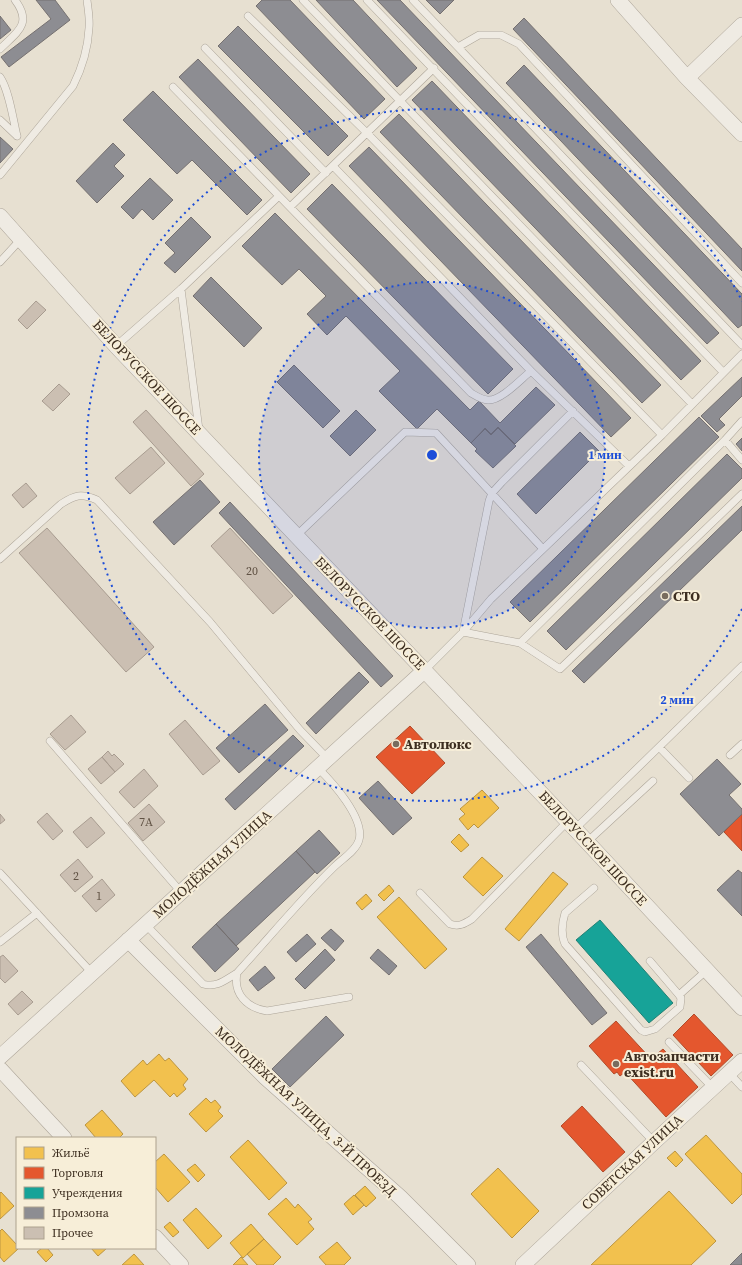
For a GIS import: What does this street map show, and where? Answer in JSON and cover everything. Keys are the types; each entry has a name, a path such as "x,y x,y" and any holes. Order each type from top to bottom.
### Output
{"street":[{"path":"618,0 687,78 742,134"},
{"path":"687,78 742,25"},
{"name":"БЕЛОРУССКОЕ ШОССЕ","path":"0,216 116,346 425,670 742,1008"},
{"name":"МОЛОДЁЖНАЯ УЛИЦА","path":"0,1057 425,670"},
{"name":"МОЛОДЁЖНАЯ УЛИЦА, 3-Й ПРОЕЗД","path":"128,940 266,1078 400,1197 468,1265"},
{"name":"СОВЕТСКАЯ УЛИЦА","path":"523,1265 742,1061"},
{"path":"0,1069 63,1137"},
{"path":"156,1238 181,1265"}],"lane":[{"path":"0,49 19,31 23,23 24,16 21,8 15,0"},
{"path":"0,175 72,86 80,72 86,50 89,28 87,0"},
{"path":"303,0 692,404"},
{"path":"367,0 434,68 723,372"},
{"path":"413,0 742,345"},
{"path":"248,16 367,132 662,435"},
{"path":"458,47 479,35 501,34 519,44 742,283"},
{"path":"205,48 326,173"},
{"path":"290,207 434,68"},
{"path":"0,77 6,90 17,136"},
{"path":"173,87 471,393 489,401 498,399 531,371"},
{"path":"0,96 6,90"},
{"path":"0,120 25,144"},
{"path":"333,166 531,371 629,466"},
{"path":"116,346 181,289 279,196"},
{"path":"0,262 21,239"},
{"path":"181,289 200,434"},
{"path":"425,670 463,632 492,599 662,435 742,354"},
{"path":"463,632 489,501 492,493 573,411"},
{"path":"520,643 725,440 742,421"},
{"path":"296,536 405,432 436,433 543,549"},
{"path":"725,440 742,460"},
{"path":"463,632 520,643 560,670 742,494"},
{"path":"0,559 68,499 78,495 87,496 96,500 210,622 300,730 323,763 334,785 358,824 360,832 359,841 355,848 330,871 237,973 220,984 211,986 203,984 146,924"},
{"path":"420,893 450,924 457,926 464,925 571,825 659,747 742,666"},
{"path":"50,741 181,892"},
{"path":"730,755 742,744"},
{"path":"659,747 689,778"},
{"path":"587,842 653,781"},
{"path":"0,873 92,973"},
{"path":"594,888 565,913 563,919 563,935 565,944 640,1030 645,1032 656,1029 680,1007 681,998 650,961"},
{"path":"0,942 37,913"},
{"path":"679,994 707,970"},
{"path":"237,973 235,981 239,994 252,1007 258,1010 267,1011 349,997"},
{"path":"669,1042 712,1088"},
{"path":"581,1065 654,1142"},
{"path":"729,1073 742,1087"}],"building: Жильё":[{"path":"482,790 499,808 478,828 474,824 468,830 459,819 465,814 460,809"},
{"path":"459,834 469,845 461,852 451,842"},
{"path":"482,857 503,876 483,896 463,877"},
{"path":"553,872 568,884 519,941 505,929"},
{"path":"389,885 394,891 384,901 378,895"},
{"path":"366,894 372,901 362,910 356,903"},
{"path":"399,897 447,949 425,969 377,917"},
{"path":"159,1054 165,1061 169,1058 188,1079 183,1085 186,1089 177,1097 174,1093 170,1097 154,1080 135,1097 121,1081 143,1060 147,1065"},
{"path":"206,1098 211,1103 215,1100 221,1107 218,1111 223,1116 206,1132 189,1114"},
{"path":"102,1110 123,1134 120,1137 95,1137 85,1125"},
{"path":"706,1135 742,1174 742,1194 732,1204 685,1154"},
{"path":"248,1140 287,1183 269,1200 230,1157"},
{"path":"675,1151 683,1160 676,1167 667,1158"},
{"path":"164,1154 190,1182 168,1202 156,1188 156,1161"},
{"path":"195,1164 205,1175 198,1182 187,1170"},
{"path":"498,1168 539,1211 512,1238 471,1194"},
{"path":"365,1186 376,1198 366,1207 355,1195"},
{"path":"669,1191 716,1241 691,1265 591,1265"},
{"path":"1,1192 14,1206 0,1219 0,1193"},
{"path":"354,1195 364,1205 353,1215 344,1204"},
{"path":"286,1198 295,1208 298,1204 312,1219 308,1222 314,1229 297,1245 268,1214"},
{"path":"196,1208 222,1236 208,1249 183,1220"},
{"path":"170,1222 179,1232 173,1237 164,1227"},
{"path":"251,1224 264,1239 243,1258 230,1243"},
{"path":"2,1229 16,1244 16,1249 18,1249 4,1262 0,1257 0,1231"},
{"path":"264,1239 281,1257 273,1265 257,1265 247,1254"},
{"path":"337,1242 351,1258 344,1265 326,1265 319,1257"},
{"path":"41,1249 48,1249 53,1255 46,1262 37,1252"},
{"path":"92,1249 106,1249 98,1256"},
{"path":"134,1254 144,1265 122,1265"},
{"path":"241,1257 248,1265 233,1265"}],"building: Торговля":[{"path":"410,726 445,763 412,794 376,757"},
{"path":"742,814 742,851 724,832"},
{"path":"694,1014 733,1055 711,1076 673,1035"},
{"path":"616,1021 651,1059 663,1049 698,1087 666,1117 625,1072 620,1076 617,1072 614,1074 589,1046"},
{"path":"582,1106 625,1152 603,1172 561,1126"}],"building: Учреждения":[{"path":"600,920 673,1003 649,1023 576,940"}],"building: Промзона":[{"path":"36,0 55,0 70,20 9,67 1,57 51,19"},
{"path":"262,0 290,0 385,99 364,119 256,6"},
{"path":"316,0 353,0 417,68 397,87"},
{"path":"377,0 400,0 719,333 707,344"},
{"path":"426,0 454,0 440,14"},
{"path":"0,16 11,30 0,39"},
{"path":"524,18 742,249 742,271 513,29"},
{"path":"238,26 348,136 328,156 218,46"},
{"path":"198,59 310,174 291,193 179,77"},
{"path":"524,65 742,294 742,325 738,328 506,83"},
{"path":"432,81 701,361 681,380 412,100"},
{"path":"153,91 262,200 247,215 192,160 177,174 123,120"},
{"path":"399,114 661,385 642,403 380,132"},
{"path":"0,137 13,149 0,163"},
{"path":"113,143 125,155 114,166 124,176 97,203 76,181"},
{"path":"369,147 631,418 611,437 349,166"},
{"path":"150,178 173,200 153,220 142,209 133,219 121,207"},
{"path":"332,184 513,369 488,394 307,209"},
{"path":"275,213 470,410 479,401 500,423 536,387 555,405 515,444 498,427 491,434 485,428 471,443 437,409 417,429 379,391 400,371 346,316 327,335 307,314 326,296 299,269 282,285 242,246"},
{"path":"191,217 211,237 175,273 164,263 175,253 165,243"},
{"path":"211,277 262,328 244,347 193,296"},
{"path":"294,365 340,411 323,428 277,382"},
{"path":"742,377 742,396 719,419 725,425 717,432 701,416"},
{"path":"356,410 376,430 350,456 330,436"},
{"path":"699,417 719,437 530,622 510,602"},
{"path":"498,428 516,446 493,468 475,451 477,449 471,443 485,429 491,435"},
{"path":"580,432 599,451 536,514 517,494"},
{"path":"742,438 742,451 736,444"},
{"path":"727,454 742,469 742,478 566,650 547,631"},
{"path":"200,480 220,502 174,545 153,522"},
{"path":"230,502 393,676 381,687 219,513"},
{"path":"742,506 742,530 584,683 572,671"},
{"path":"359,672 369,682 316,734 306,723"},
{"path":"265,704 288,730 239,773 216,748"},
{"path":"293,735 304,746 235,810 225,799"},
{"path":"717,759 741,784 729,795 742,809 742,814 719,836 680,794"},
{"path":"378,781 412,818 393,835 359,798"},
{"path":"319,830 340,853 317,874 296,851"},
{"path":"296,851 315,872 236,946 216,924"},
{"path":"738,870 742,873 742,916 717,890"},
{"path":"216,924 239,949 215,972 192,947"},
{"path":"331,929 344,941 335,951 321,938"},
{"path":"307,934 316,944 296,962 287,952"},
{"path":"541,934 607,1013 592,1025 526,947"},
{"path":"325,949 335,960 305,989 295,979"},
{"path":"378,949 397,966 389,975 370,958"},
{"path":"265,966 275,978 258,991 249,980"},
{"path":"326,1016 344,1035 290,1087 272,1069"},
{"path":"742,1253 742,1265 730,1265"}],"building: Прочее":[{"path":"36,301 46,310 27,329 18,320"},
{"path":"59,384 70,394 53,411 42,401"},
{"path":"146,410 204,474 191,486 133,422"},
{"path":"151,447 165,463 130,494 115,478"},
{"path":"26,483 37,496 23,508 12,495"},
{"path":"47,528 154,647 126,672 19,553"},
{"path":"230,528 293,596 273,614 211,546"},
{"path":"71,715 86,732 65,750 50,734"},
{"path":"185,720 220,761 203,775 169,734"},
{"path":"108,751 112,756 114,754 124,764 115,772 102,757"},
{"path":"102,757 115,772 101,784 88,769"},
{"path":"144,769 158,786 134,808 119,792"},
{"path":"149,804 165,822 143,841 128,823"},
{"path":"47,813 63,831 53,840 37,822"},
{"path":"0,814 5,820 0,824"},
{"path":"91,817 105,833 87,848 73,832"},
{"path":"78,859 93,877 75,892 60,875"},
{"path":"102,879 115,895 96,912 82,896"},
{"path":"3,955 18,971 5,983 0,978 0,957"},
{"path":"22,991 33,1002 18,1015 8,1004"}],"place":[{"name":"СТО","path":"665,596"},
{"name":"Автолюкс","path":"396,744"},
{"name":"Автозапчасти exist.ru","path":"616,1064"}]}
